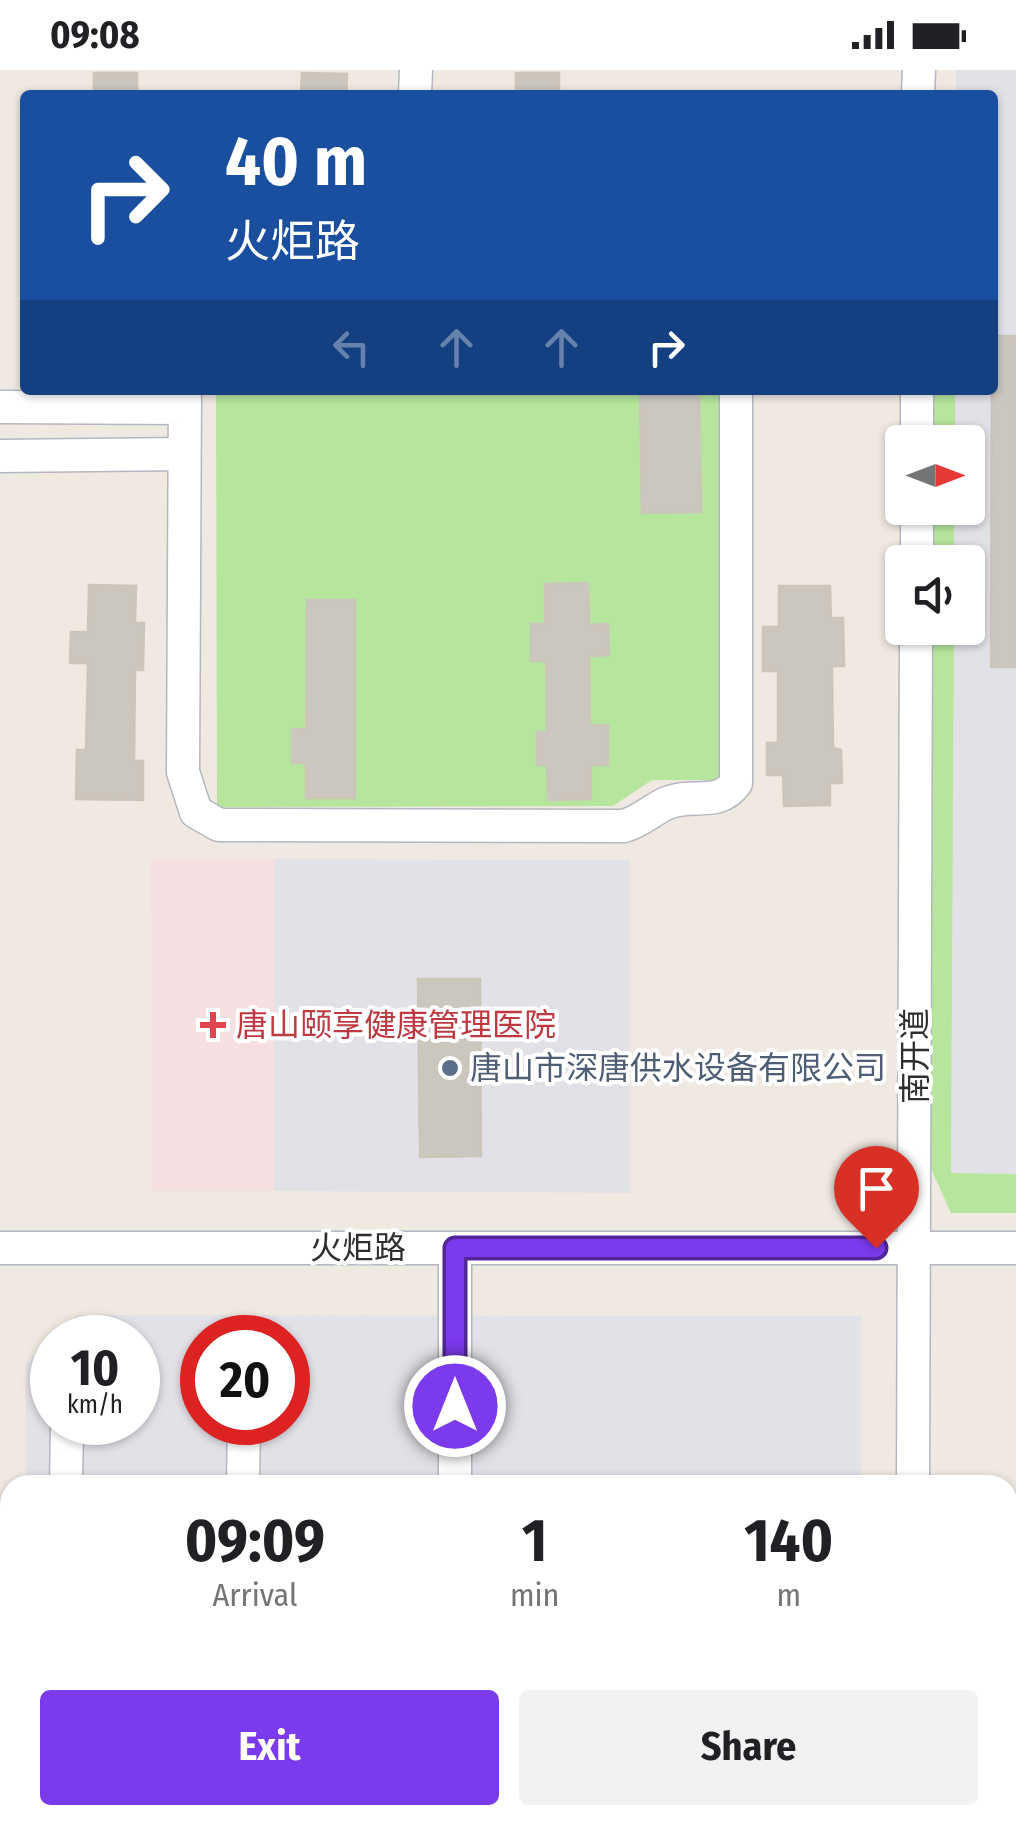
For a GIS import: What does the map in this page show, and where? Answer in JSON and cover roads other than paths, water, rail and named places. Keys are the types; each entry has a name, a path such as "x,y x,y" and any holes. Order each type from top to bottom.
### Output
{"street":[{"path":"0,407 184,399 183,772 196,812 220,825 624,826 644,821 675,800 718,798 736,784 736,395"},
{"path":"917,395 917,425"},
{"path":"0,456 184,454"},
{"name":"南开道","path":"913,1475 916,645"},
{"name":"火炬路","path":"0,1248 1016,1248"},
{"path":"455,1248 455,1475"},
{"path":"66,1475 67,1445"},
{"path":"244,1445 244,1475"}],"place":[{"name":"唐山颐享健康管理医院","path":"213,1025"},
{"name":"唐山市深唐供水设备有限公司","path":"450,1068"}]}
